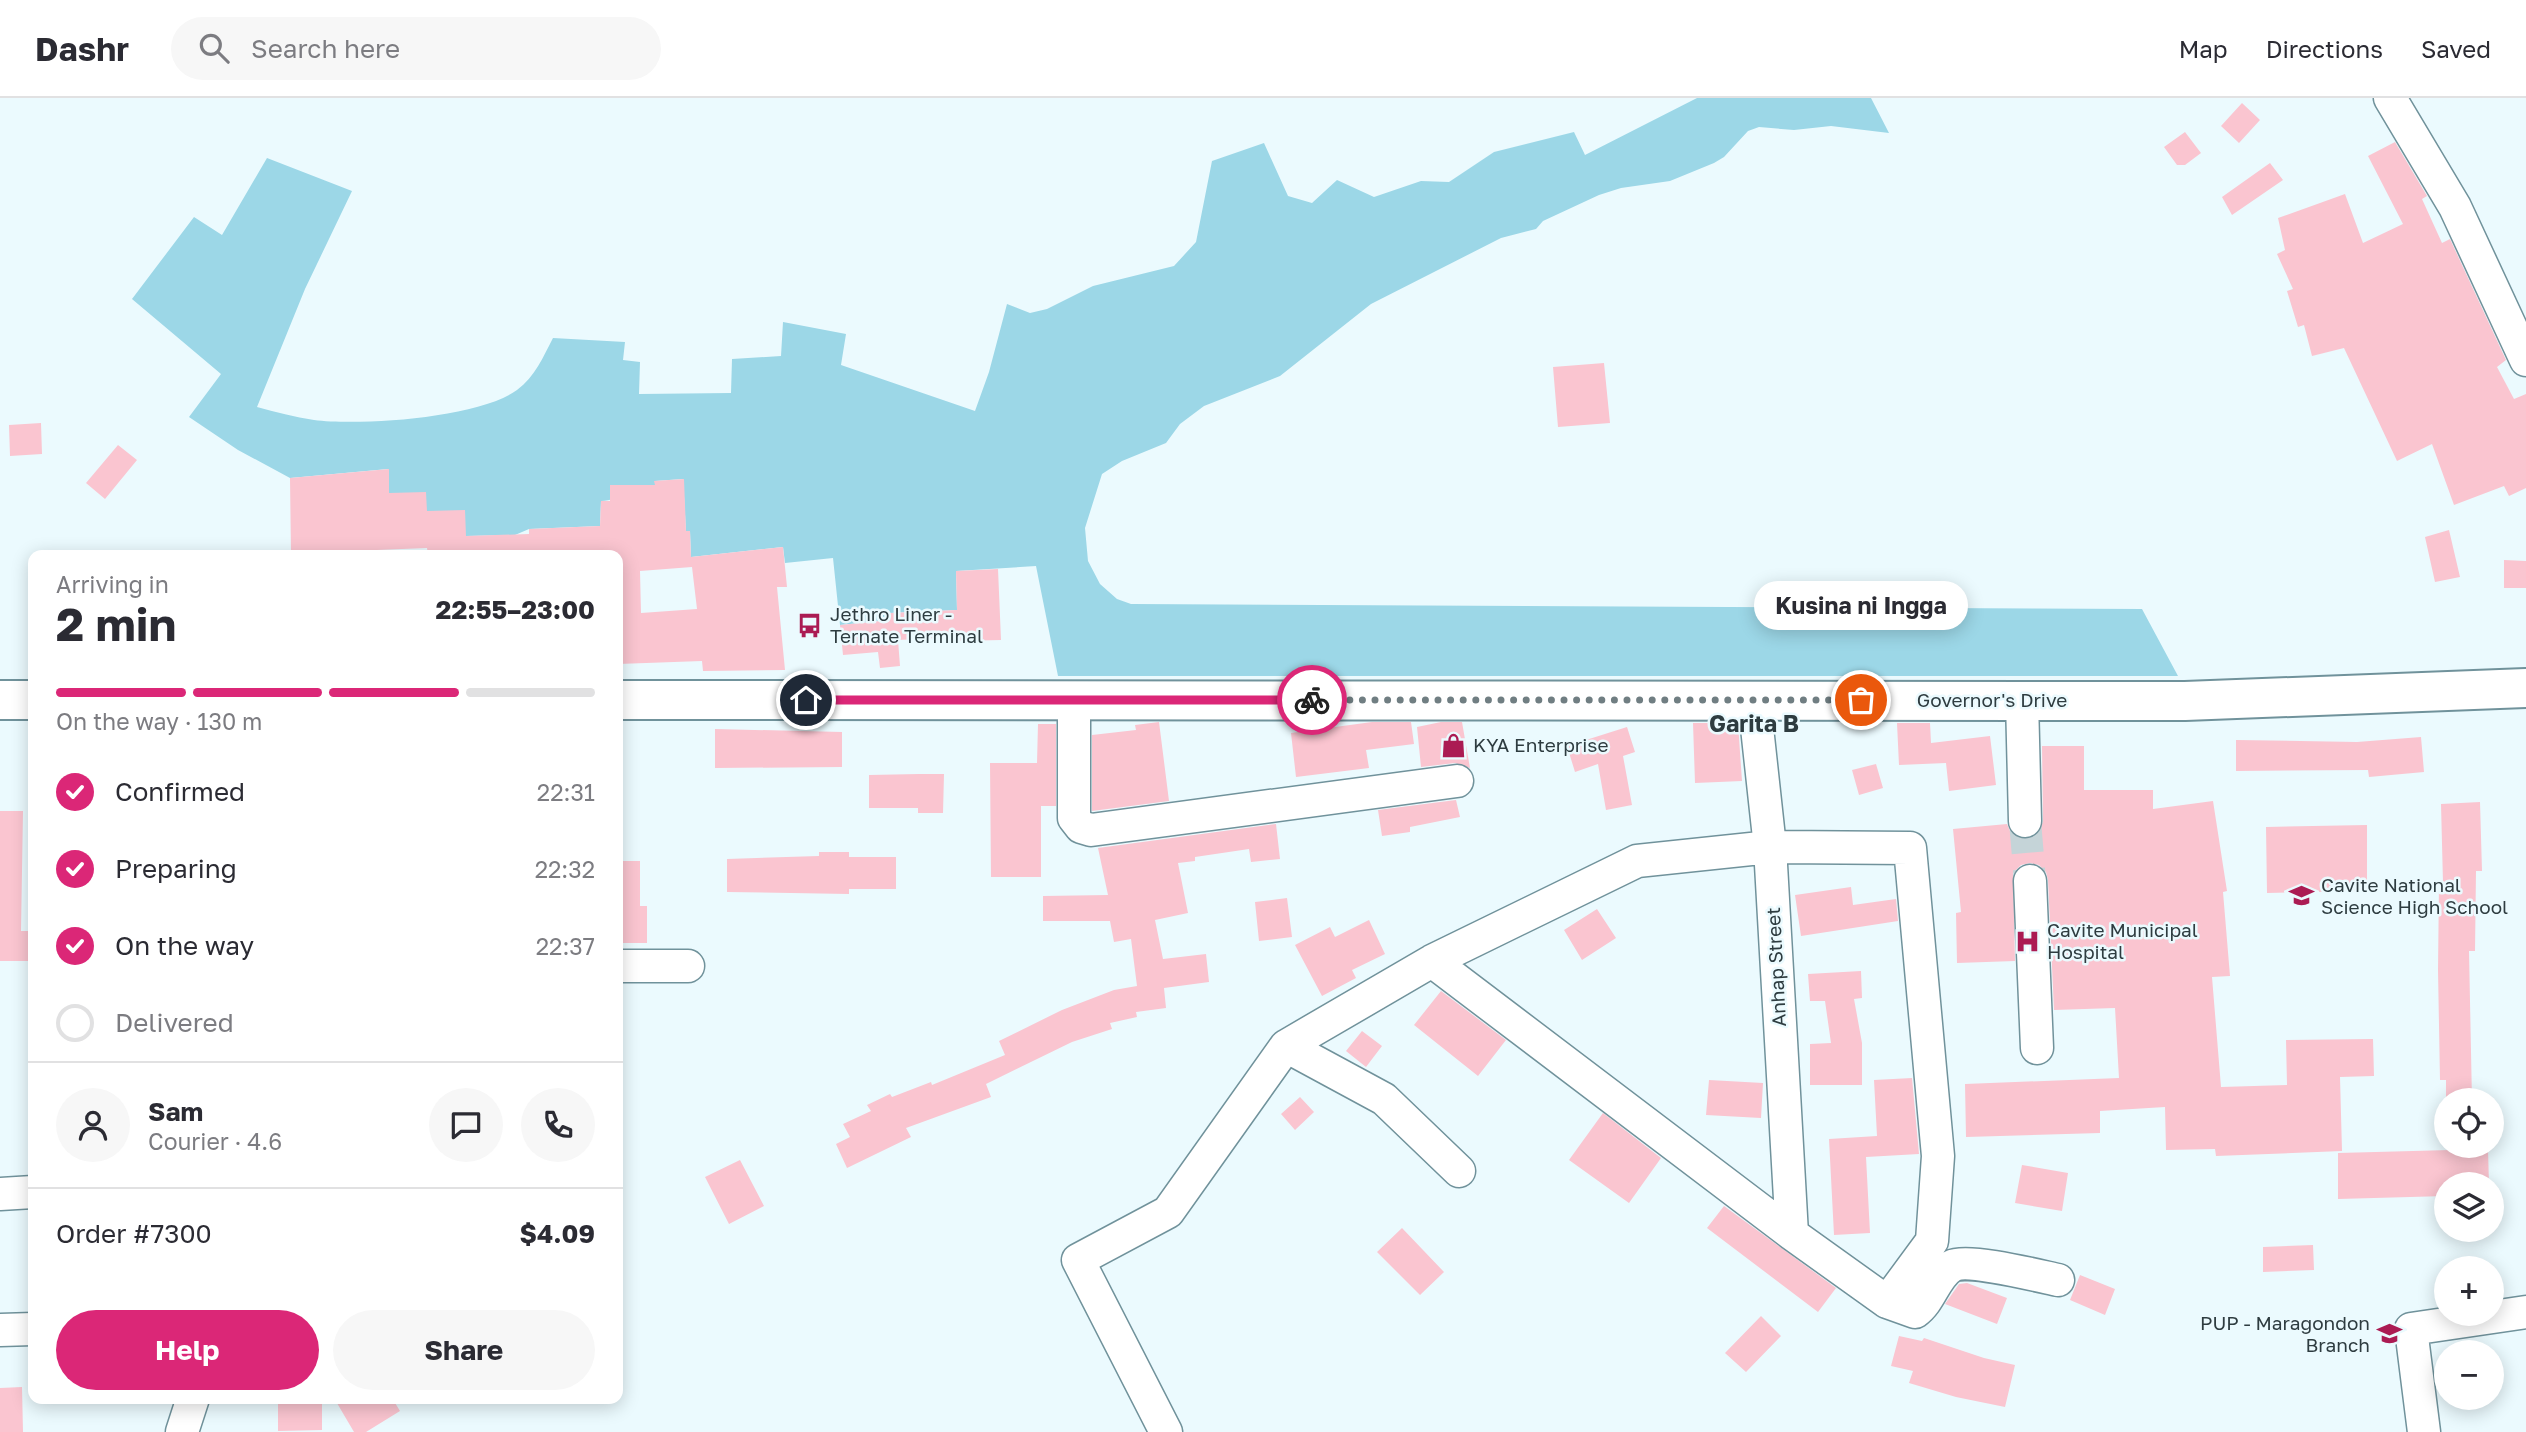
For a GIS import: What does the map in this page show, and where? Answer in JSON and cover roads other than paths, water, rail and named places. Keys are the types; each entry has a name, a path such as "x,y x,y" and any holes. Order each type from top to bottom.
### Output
{"main road":[{"name":"Governor's Drive","path":"623,700 2185,701 2526,688"},
{"path":"0,700 28,700"}],"street":[{"path":"2390,98 2455,207 2526,360"},
{"path":"1074,700 1074,818 1081,827 1091,830 1457,781"},
{"name":"Anhap Street","path":"1754,700 1770,847 1792,1234"},
{"path":"2022,700 2025,821"},
{"path":"1166,1432 1078,1261 1168,1212 1286,1046 1432,961 1637,861 1770,847 1910,848 1938,1156 1932,1241 1887,1302"},
{"path":"2030,881 2038,1048"},
{"path":"1432,961 1792,1234 1887,1302 1915,1312 1926,1305 1938,1282 1952,1266 1967,1263 2059,1280"},
{"path":"623,965 688,966"},
{"path":"1286,1046 1384,1100 1459,1171"},
{"path":"0,1194 28,1192"},
{"path":"2424,1432 2410,1329 2526,1312"},
{"path":"0,1330 28,1329"},
{"path":"182,1432 191,1404"}],"tunnel":[{"path":"2025,821 2030,881"}],"place":[{"name":"Jethro Liner - Ternate Terminal","path":"810,625"},
{"name":"Kusina ni Ingga","path":"1861,700"},
{"name":"KYA Enterprise","path":"1453,745"},
{"name":"Cavite National Science High School","path":"2301,896"},
{"name":"Cavite Municipal Hospital","path":"2027,941"},
{"name":"PUP - Maragondon Branch","path":"2390,1334"}],"district":[{"name":"Garita B","path":"1754,724"}]}
